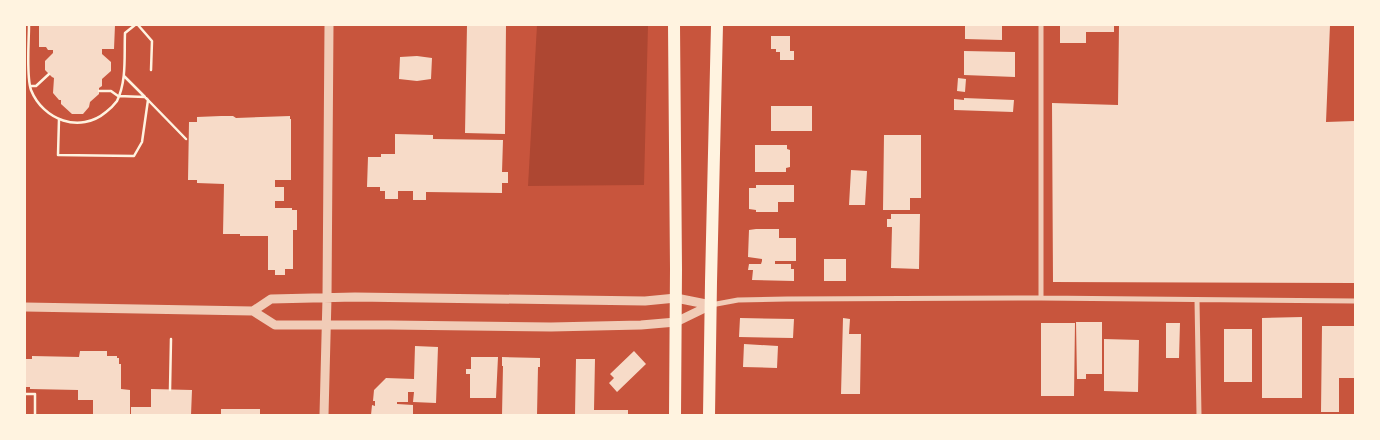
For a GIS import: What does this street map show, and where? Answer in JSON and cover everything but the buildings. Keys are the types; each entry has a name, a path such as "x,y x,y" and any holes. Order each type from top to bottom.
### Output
{"highway":[{"path":"674,25 675,415"},
{"path":"709,415 717,25"}],"street":[{"path":"324,415 329,25"},
{"path":"1041,25 1041,298"},
{"path":"253,311 270,299 327,298 646,301 676,298 711,305"},
{"path":"25,307 253,311 275,325 551,327 676,322 711,305 738,300 1041,298 1355,301"},
{"path":"1197,300 1199,415"}],"path":[{"path":"29,25 30,86 36,100 45,111 59,119 76,123 87,122 101,117 116,102 124,76 125,33 136,25 152,41 151,70"},
{"path":"30,86 36,86 49,74"},
{"path":"124,76 186,139"},
{"path":"99,91 111,91 118,96 145,97"},
{"path":"59,119 58,155 134,156 142,142 148,100"},
{"path":"170,390 171,339"},
{"path":"25,394 35,394 35,415"}],"shaded area":[{"path":"537,25 648,25 644,185 528,186"}]}
